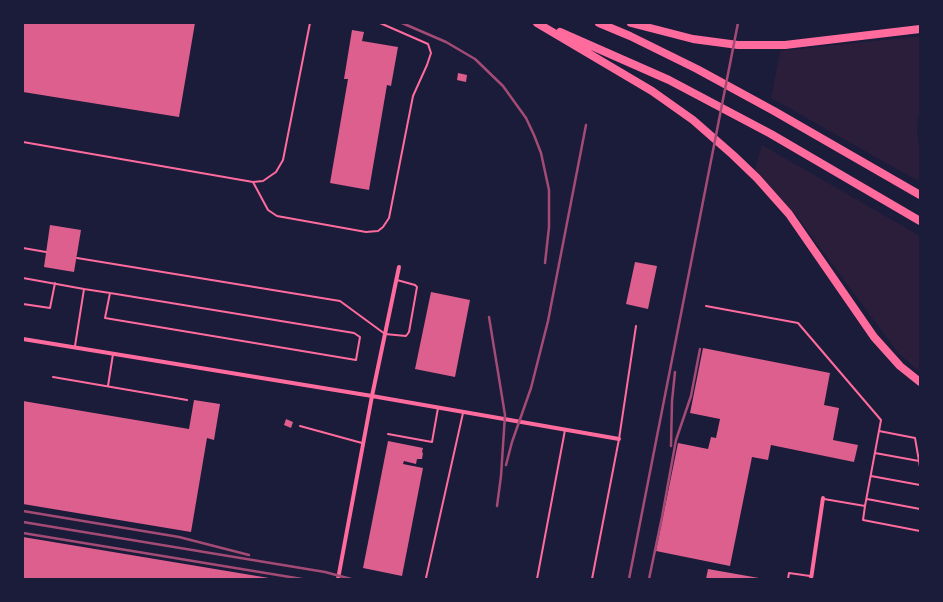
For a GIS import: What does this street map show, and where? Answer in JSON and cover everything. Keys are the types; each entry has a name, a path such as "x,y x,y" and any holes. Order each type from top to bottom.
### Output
{"highway":[{"path":"538,23 568,38 669,80 770,134 920,221"},
{"path":"599,23 650,46 774,111 920,195"},
{"path":"631,23 693,39 738,45 785,45 920,29"},
{"path":"568,38 693,120 757,178 789,214 874,337 900,366 920,382"}],"street":[{"path":"338,579 372,396 399,267"},
{"path":"23,339 372,396 619,439"},
{"path":"811,578 823,498"}],"lane":[{"path":"23,142 253,182 264,181 276,172 284,160 310,23"},
{"path":"253,182 268,210 277,216 366,232 378,230 383,227 389,218 413,96 427,65 431,52 428,44 380,23"},
{"path":"23,248 46,252"},
{"path":"77,258 340,300 385,334 406,336 409,332 417,287 415,285 396,280"},
{"path":"23,278 354,333 360,337 356,360 105,318 110,293"},
{"path":"23,304 50,308 55,283"},
{"path":"75,348 84,289"},
{"path":"706,306 798,323 881,420 863,520 920,531"},
{"path":"592,579 619,439 636,326"},
{"path":"108,386 113,354"},
{"path":"53,377 187,400"},
{"path":"388,434 432,442 438,408"},
{"path":"426,578 463,412"},
{"path":"300,426 363,443"},
{"path":"537,579 565,430"},
{"path":"879,431 915,438 920,467"},
{"path":"875,453 919,461"},
{"path":"871,476 920,485"},
{"path":"823,498 865,506"},
{"path":"867,500 920,509"},
{"path":"788,579 789,572 811,578"}],"shaded area":[{"path":"920,36 920,110 917,131 920,151 920,182 771,98 780,51"},
{"path":"762,145 920,236 920,372 899,354 798,218 754,172"}],"building":[{"path":"23,23 195,23 179,117 23,92"},
{"path":"352,30 364,32 362,41 398,47 391,86 387,85 369,190 330,183 348,79 344,79"},
{"path":"458,73 467,75 466,82 457,80"},
{"path":"50,225 81,230 74,272 44,267"},
{"path":"635,262 657,266 648,309 626,304"},
{"path":"431,292 470,300 455,377 415,369"},
{"path":"703,348 830,373 824,405 839,408 833,440 858,445 854,462 771,445 768,460 752,457 730,566 656,551 678,443 708,449 711,437 716,438 720,419 690,413"},
{"path":"194,400 220,404 214,440 207,438 191,532 23,504 23,401 189,429"},
{"path":"286,419 293,422 291,428 284,425"},
{"path":"388,441 423,448 422,459 417,459 416,464 404,461 403,464 423,468 402,576 363,568"},
{"path":"23,537 269,578 269,579 23,579"},
{"path":"708,569 759,578 759,579 706,579"}],"railway":[{"path":"402,23 446,42 475,59 503,86 526,118 541,153 549,190 549,227 545,263"},
{"path":"629,579 738,23"},
{"path":"506,465 512,442 531,388 548,321 586,125"},
{"path":"489,317 505,415 501,476 497,506"},
{"path":"649,579 676,440 691,396 700,349"},
{"path":"671,446 672,401 675,372"},
{"path":"23,511 179,537 249,555"},
{"path":"23,522 325,572 351,579"},
{"path":"23,533 302,579"}]}
